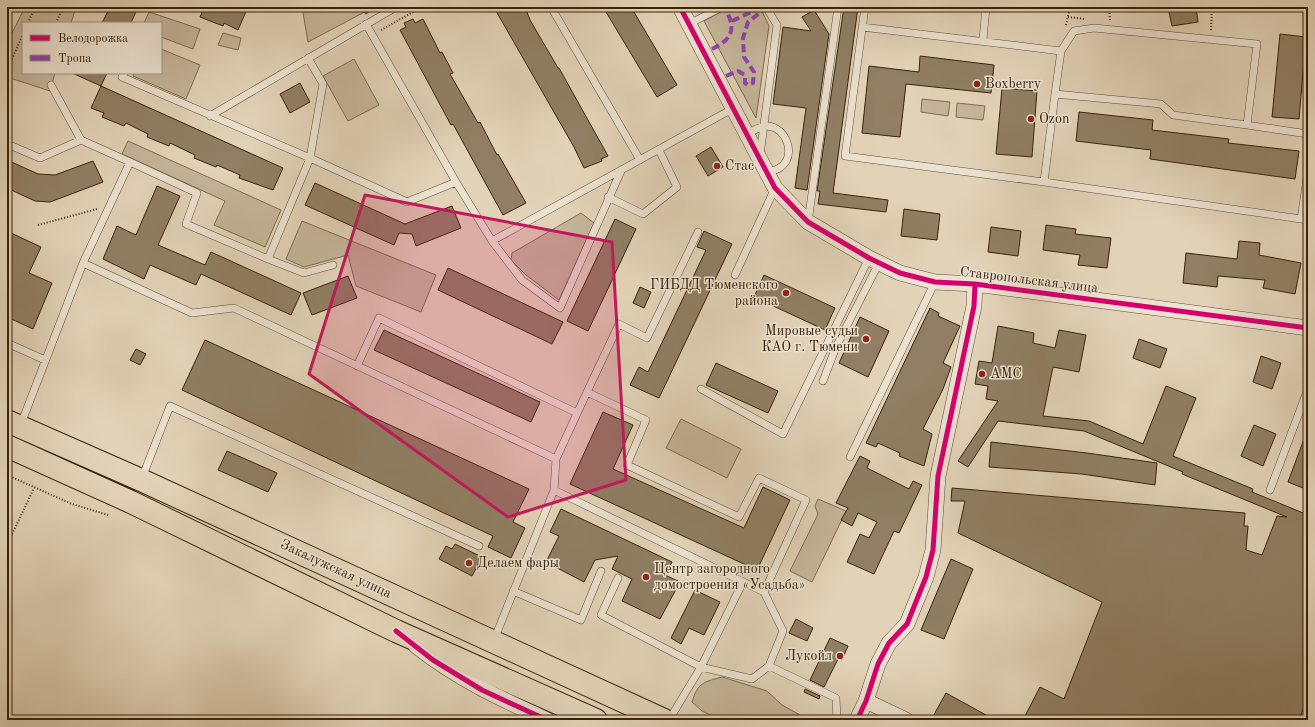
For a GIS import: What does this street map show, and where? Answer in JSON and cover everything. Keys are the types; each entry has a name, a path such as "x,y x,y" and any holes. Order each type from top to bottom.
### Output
{"highway":[{"name":"Закалужская улица","path":"13,424 141,480 664,720"},
{"path":"7,446 131,502 396,631 596,720"}],"street":[{"path":"680,7 768,172 775,188"},
{"name":"Ставропольская улица","path":"775,188 808,222 874,261 900,273 935,282 975,284 1308,328"},
{"path":"857,720 866,701 878,664 889,643 907,624 926,577 933,550 938,476 974,306 975,284"},
{"path":"396,631 433,660 482,690 548,720"},
{"path":"866,701 906,720"}],"lane":[{"path":"210,116 396,7"},
{"path":"551,7 640,160"},
{"path":"689,24 722,7"},
{"path":"760,157 777,25 766,7"},
{"path":"808,222 838,7"},
{"path":"865,7 845,156 1044,182 1305,219 1308,171"},
{"path":"983,40 986,7"},
{"path":"366,24 456,182 492,241 522,280 560,308 608,197 621,171"},
{"path":"862,27 1061,50"},
{"path":"1044,182 1061,50 1074,31 1094,28 1257,44 1247,125"},
{"path":"268,259 310,158 323,84 308,58"},
{"path":"124,74 122,77 310,158 407,202 456,182"},
{"path":"51,85 81,140 197,193 186,224 304,273 333,265"},
{"path":"1055,94 1160,104 1173,115 1308,134"},
{"path":"492,241 734,108"},
{"path":"748,134 760,127 764,127 779,130 786,137 789,156 784,165 778,171 768,172"},
{"path":"7,144 40,158 81,140"},
{"path":"608,197 643,214 677,187 659,150"},
{"path":"13,424 45,360 83,263 130,162"},
{"path":"735,275 775,188"},
{"path":"493,641 554,490 556,459 619,324 647,338 698,232"},
{"path":"823,380 874,261"},
{"path":"700,389 783,434 874,261"},
{"path":"83,263 192,313 234,308 556,459"},
{"path":"850,457 935,282"},
{"path":"357,366 380,318 577,413"},
{"path":"7,343 45,360"},
{"path":"1270,490 1308,389"},
{"path":"587,392 646,420 627,465 739,517 759,478 806,500 764,592"},
{"path":"141,480 170,406 479,546"},
{"path":"554,490 764,592 783,631 769,666 752,679 701,667 601,615 618,578"},
{"path":"513,591 581,620 601,571"},
{"path":"669,720 701,667 743,582"},
{"path":"769,666 836,698 837,720"}],"path":[{"path":"28,22 35,7"},
{"path":"56,22 63,7"},
{"path":"372,35 422,7"},
{"path":"1211,39 1212,7"},
{"path":"7,70 22,36"},
{"path":"38,225 110,205"},
{"path":"7,475 72,504 108,515"},
{"path":"7,545 34,488"}],"highlighted area":[{"path":"365,195 612,242 626,480 508,517 309,374"}],"shaded area":[{"path":"25,7 76,7 71,22 22,22 22,74 55,74 50,91 7,77 7,43"},
{"path":"302,7 374,7 308,42"},
{"path":"730,7 760,7 769,26 756,118 704,21"},
{"path":"149,12 200,29 193,49 162,37 162,22 144,22"},
{"path":"223,33 241,38 238,50 218,45"},
{"path":"162,49 200,65 186,99 133,76 134,74 162,74"},
{"path":"354,59 379,105 348,121 323,76"},
{"path":"922,99 950,102 948,116 921,112"},
{"path":"957,103 985,106 983,120 956,117"},
{"path":"128,141 281,210 265,247 214,225 225,201 122,154"},
{"path":"581,213 594,223 559,300 526,275 511,260 512,253"},
{"path":"302,221 436,275 421,312 356,286 348,255 304,267 286,259"},
{"path":"681,419 741,449 727,478 666,448"},
{"path":"818,499 846,511 812,582 790,571 818,514 815,506"},
{"path":"722,677 767,691 782,705 809,720 721,720 702,711 692,702 694,695 702,684"}],"building":[{"path":"110,7 138,7 131,22 102,22"},
{"path":"204,7 248,7 238,30 224,23 223,26 200,17"},
{"path":"504,7 525,7 530,20 559,68 608,156 601,159 602,161 584,168 574,147 496,11"},
{"path":"603,7 631,7 677,85 657,97"},
{"path":"844,7 858,7 833,193 888,200 886,212 818,204 820,191 817,191"},
{"path":"1168,7 1196,7 1198,22 1172,26"},
{"path":"814,10 829,34 807,190 795,188 806,108 773,104 783,27 811,31 802,17"},
{"path":"413,19 415,23 423,19 440,53 442,52 453,73 450,74 478,123 480,122 497,155 498,154 526,203 503,215 453,124 451,125 400,30 406,27 404,23"},
{"path":"1280,34 1306,37 1299,119 1272,117"},
{"path":"920,56 994,65 991,93 906,84 900,137 862,133 869,66 919,72"},
{"path":"74,74 107,74 101,86"},
{"path":"300,83 310,102 290,113 280,94"},
{"path":"101,86 283,168 273,190 239,178 240,175 217,165 216,167 194,158 195,155 170,143 169,146 147,137 148,134 126,123 124,126 102,117 104,113 91,108"},
{"path":"1002,88 1037,91 1032,157 996,154"},
{"path":"1079,112 1153,120 1152,130 1229,139 1228,143 1299,151 1295,179 1150,159 1151,150 1076,141"},
{"path":"711,147 723,167 708,176 696,156"},
{"path":"7,160 38,174 55,175 93,161 103,182 50,202 35,201 7,188"},
{"path":"315,183 405,224 452,206 461,228 416,246 412,234 399,233 394,245 305,205"},
{"path":"157,186 180,196 158,245 205,265 211,252 301,293 291,315 201,274 196,285 150,265 144,279 103,259 117,226 136,235"},
{"path":"904,209 940,214 937,240 901,236"},
{"path":"615,219 636,229 588,331 567,321"},
{"path":"1046,225 1076,229 1075,234 1111,238 1107,268 1078,265 1080,255 1043,250"},
{"path":"991,227 1021,231 1018,256 988,252"},
{"path":"704,231 732,244 659,398 630,385 639,367 648,372 706,250 697,247"},
{"path":"11,233 41,247 29,273 52,283 33,329 7,317 7,242"},
{"path":"1239,241 1260,243 1259,255 1301,263 1295,294 1263,288 1265,280 1218,276 1217,287 1183,283 1186,253 1237,259"},
{"path":"448,268 563,322 552,344 438,290"},
{"path":"764,275 835,308 825,330 754,297"},
{"path":"348,276 357,298 312,315 303,293"},
{"path":"640,287 651,292 644,308 633,303"},
{"path":"930,308 939,313 938,316 960,326 943,363 951,367 943,389 923,429 932,434 924,466 899,456 900,453 878,443 876,447 866,443"},
{"path":"860,317 889,331 868,377 839,363"},
{"path":"998,326 1034,333 1033,343 1055,348 1059,330 1086,335 1079,372 1053,367 1043,416 1089,421 1143,444 1166,386 1196,398 1173,456 1253,489 1252,492 1308,515 1308,697 1299,720 1032,720 1025,716 1040,687 1064,699 1102,602 958,533 965,501 951,501 952,488 1245,513 1244,526 1248,526 1246,550 1262,555 1277,516 1287,517 1182,474 1183,472 1084,431 998,421 968,467 958,461 998,401 986,399 988,386 975,384 979,361 992,363"},
{"path":"384,330 540,402 531,422 374,350"},
{"path":"1139,339 1167,349 1160,368 1133,358"},
{"path":"205,340 529,489 513,522 525,528 511,558 488,547 493,536 182,390"},
{"path":"136,349 146,354 140,365 130,360"},
{"path":"1261,356 1281,363 1272,389 1253,382"},
{"path":"716,363 778,391 768,413 706,385"},
{"path":"603,412 633,425 613,469 744,528 763,487 790,500 757,570 570,484"},
{"path":"1254,425 1276,434 1263,466 1241,456"},
{"path":"1308,431 1308,490 1288,482"},
{"path":"991,442 1157,463 1155,485 1082,474 989,467"},
{"path":"227,451 277,473 268,492 218,470"},
{"path":"860,456 870,461 867,468 909,489 913,481 922,485 899,533 894,531 874,574 847,562 860,534 869,538 877,522 858,513 852,526 841,520 848,508 836,503"},
{"path":"561,509 672,562 665,575 680,582 660,619 622,601 632,579 612,569 618,556 595,560 584,582 546,562 559,536 550,532"},
{"path":"455,544 482,557 472,576 439,559 446,546 452,549"},
{"path":"951,559 973,569 944,639 921,630"},
{"path":"695,590 720,602 704,635 689,628 681,644 671,638"},
{"path":"796,619 813,628 807,641 789,633"},
{"path":"830,638 848,646 842,660 838,659 824,687 810,680"},
{"path":"805,689 820,696 819,699 804,692"},
{"path":"946,693 995,720 931,720"}],"marked path":[{"path":"363,7 368,15"},
{"path":"712,49 725,41 731,32 731,21 724,7"},
{"path":"732,21 762,7"},
{"path":"726,76 738,71 745,75 745,83 748,85 753,83 754,72 744,57 743,38 748,22 766,8"}],"cycle path":[{"path":"680,7 775,188 808,222 869,258 900,273 935,282 975,284 1308,328"},
{"path":"857,720 866,701 878,664 889,643 907,624 926,577 933,550 938,476 974,306 975,284"},
{"path":"396,631 433,660 482,690 547,720"}],"place":[{"name":"Boxberry","path":"977,84"},
{"name":"Ozon","path":"1031,119"},
{"name":"Стас","path":"717,166"},
{"name":"ГИБДД Тюменского района","path":"786,293"},
{"name":"Мировые судьи КАО г. Тюмени","path":"866,339"},
{"name":"АМС","path":"982,374"},
{"name":"Делаем фары","path":"469,563"},
{"name":"Центр загородного домостроения «Усадьба»","path":"646,577"},
{"name":"Лукойл","path":"840,656"}]}
